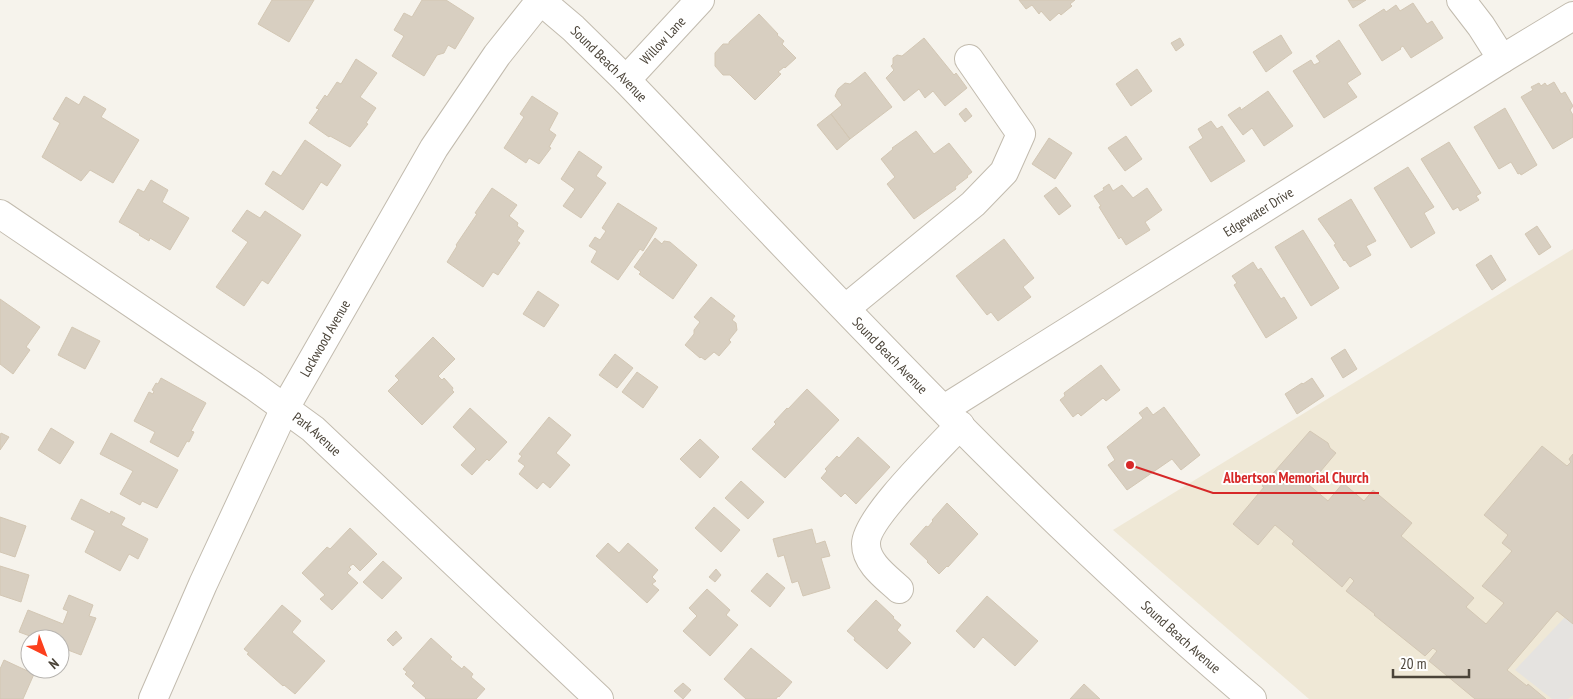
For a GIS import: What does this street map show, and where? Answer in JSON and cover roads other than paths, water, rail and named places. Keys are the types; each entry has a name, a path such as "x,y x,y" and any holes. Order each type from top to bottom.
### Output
{"street":[{"name":"Sound Beach Avenue","path":"540,0 573,28 626,80 952,417 1108,570 1197,652 1252,699"},
{"name":"Lockwood Avenue","path":"153,699 203,584 285,408 434,148 497,55 540,0"},
{"name":"Willow Lane","path":"626,80 700,0"},
{"path":"1462,0 1502,59"},
{"name":"Edgewater Drive","path":"899,589 872,562 866,550 865,542 868,532 881,510 952,417 1502,59 1573,16"},
{"path":"846,308 973,204 1004,172 1021,134 969,59"},
{"name":"Park Avenue","path":"0,214 313,429 599,699"}],"place":[{"name":"Albertson Memorial Church","path":"1130,465"}]}
